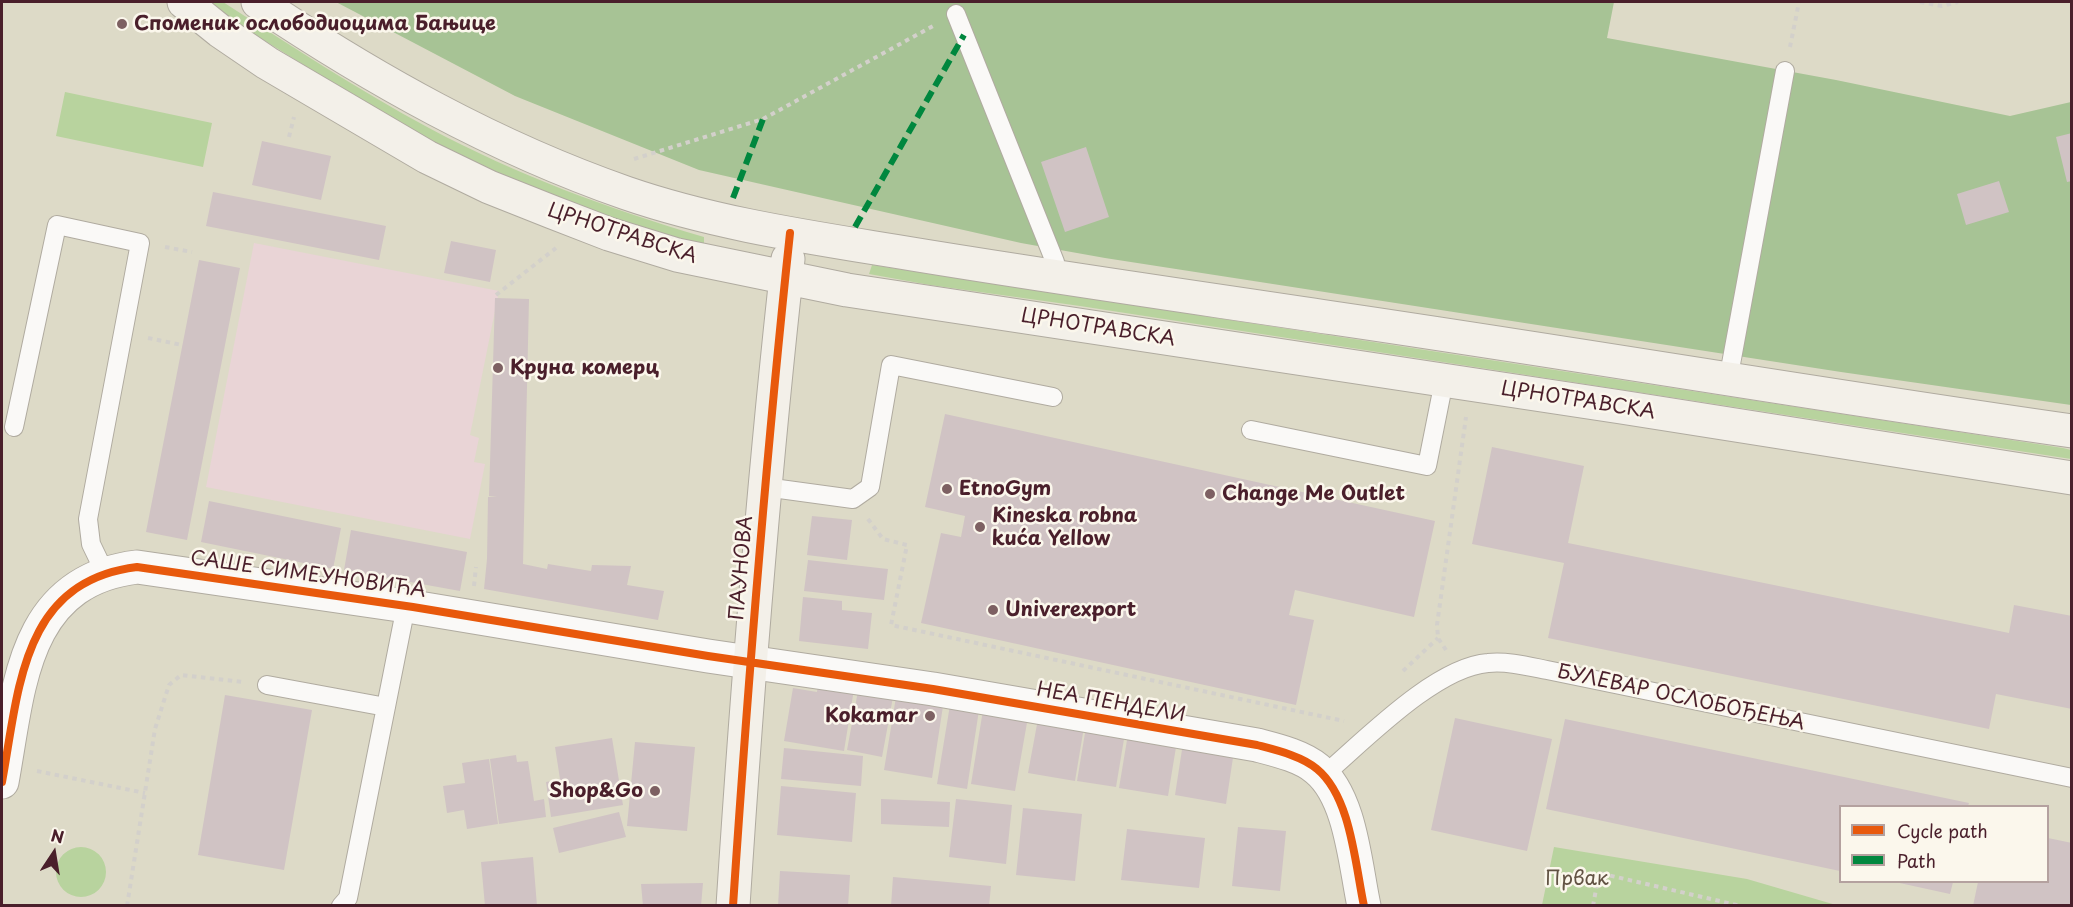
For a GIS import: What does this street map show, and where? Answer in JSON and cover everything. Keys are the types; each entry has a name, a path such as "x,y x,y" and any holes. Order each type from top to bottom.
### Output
{"main road":[{"name":"ЦРНОТРАВСКА","path":"184,2 220,31 277,69 427,157 489,187 609,234 693,259 847,290 2072,478"},
{"name":"ЦРНОТРАВСКА","path":"258,2 338,54 437,111 555,166 627,193 726,222 1054,277 2072,431"},
{"name":"ПАУНОВА","path":"733,906 750,661 777,350 790,233"}],"street":[{"name":"САШЕ СИМЕУНОВИЋА","path":"3,774 11,684 27,658 45,619 56,605 80,585 105,573 137,567 406,606 750,661"},
{"name":"НЕА ПЕНДЕЛИ","path":"750,661 933,689 1257,745 1300,760 1315,767 1337,795 1346,820 1364,906"}],"lane":[{"path":"956,14 1055,262 1054,277"},
{"path":"1726,378 1731,364 1785,71"},
{"path":"14,427 57,225 140,243 88,519 91,544 105,573"},
{"path":"765,487 853,499 870,487 891,365 1053,397"},
{"path":"1251,430 1427,466 1444,381"},
{"path":"341,906 348,898 406,606"},
{"name":"БУЛЕВАР ОСЛОБОЂЕЊА","path":"1324,776 1420,692 1440,679 1472,665 1488,663 1547,670 2072,778"},
{"path":"267,685 386,706"}],"path":[{"path":"1785,71 1799,2"},
{"path":"1920,2 1942,6 1958,2"},
{"path":"632,160 763,119 956,14"},
{"path":"496,295 557,247"},
{"path":"123,334 182,345"},
{"path":"1459,671 1438,638 1437,625 1466,417"},
{"path":"853,499 884,539 907,545 891,625 1349,723"},
{"path":"474,588 476,567"},
{"path":"1398,676 1438,638"},
{"path":"127,906 155,729 169,686 181,675 267,685"},
{"path":"3,774 145,793"},
{"path":"1593,906 1599,873 1742,906"}],"shaded area":[{"path":"254,243 499,291 470,435 479,438 474,462 485,464 470,539 206,487"}],"green space":[{"path":"205,2 223,2 324,67 462,145 564,190 704,237 704,246 620,221 498,177 423,139"},
{"path":"336,2 1614,2 1607,38 1836,80 2010,116 2071,102 2071,405 1841,372 1105,258 1021,243 699,170 515,96"},
{"path":"65,92 212,123 203,167 56,136"},
{"path":"872,265 2063,448 2071,450 2071,459 1080,306 930,285 869,274"},
{"path":"76,847 86,847 99,854 106,867 106,877 99,890 86,897 76,897 67,893 60,886 56,877 56,867 60,858 67,851"},
{"name":"Првак","path":"1554,847 1747,879 1836,905 1542,905"}],"building":[{"path":"2072,133 2072,181 2067,182 2056,137"},
{"path":"262,141 331,156 321,200 252,185"},
{"path":"1086,147 1109,217 1065,232 1041,162"},
{"path":"1999,181 2009,212 1966,225 1957,194"},
{"path":"213,192 386,226 379,260 206,226"},
{"path":"451,241 496,250 490,282 444,273"},
{"path":"199,260 240,268 187,540 146,532"},
{"path":"495,298 529,299 523,564 547,569 548,564 591,571 592,565 631,566 627,585 664,591 658,620 484,589 488,497 497,497 489,496"},
{"path":"945,414 1435,521 1414,617 1295,590 1289,615 1314,620 1296,705 921,623 941,533 961,537 965,516 925,507"},
{"path":"1492,447 1584,466 1568,543 2009,633 2014,605 2072,616 2072,709 1996,694 1989,729 1548,638 1564,563 1472,544"},
{"path":"209,501 341,528 333,569 201,542"},
{"path":"812,516 852,520 847,560 807,555"},
{"path":"351,530 467,552 460,591 344,570"},
{"path":"808,560 888,569 884,600 804,591"},
{"path":"803,597 842,601 842,610 872,613 868,649 799,641"},
{"path":"818,683 854,689 844,751 784,741 793,688 817,692"},
{"path":"858,691 893,697 882,757 847,750"},
{"path":"225,695 312,710 284,870 198,855"},
{"path":"896,697 943,706 932,778 884,770"},
{"path":"950,705 979,710 967,789 937,784"},
{"path":"983,710 1028,717 1015,791 971,784"},
{"path":"1455,718 1552,739 1527,851 1431,830"},
{"path":"1038,719 1084,727 1075,781 1028,773"},
{"path":"1565,719 1969,803 1968,805 1839,805 1839,871 1546,809"},
{"path":"1086,727 1125,733 1116,787 1077,781"},
{"path":"1128,734 1177,741 1168,796 1119,788"},
{"path":"612,738 623,805 551,817 546,782 560,779 555,747"},
{"path":"635,742 695,747 687,831 627,826"},
{"path":"1183,743 1234,751 1226,804 1175,795"},
{"path":"784,748 863,756 861,786 781,779"},
{"path":"516,755 517,762 528,761 534,801 544,799 546,817 499,824 490,759"},
{"path":"489,759 498,824 467,829 464,810 447,813 443,786 465,783 462,763"},
{"path":"781,786 856,793 852,842 777,835"},
{"path":"881,799 950,802 949,827 881,824"},
{"path":"956,799 1012,805 1006,864 949,857"},
{"path":"1023,808 1082,814 1075,881 1016,875"},
{"path":"619,812 626,837 559,853 553,828"},
{"path":"1238,827 1286,831 1280,891 1232,886"},
{"path":"1127,829 1205,838 1199,888 1121,880"},
{"path":"2049,838 2072,843 2072,906 1973,906 1978,883 2049,883"},
{"path":"533,857 537,906 485,906 481,862"},
{"path":"780,871 850,875 848,906 778,906"},
{"path":"893,877 991,886 989,906 891,906"},
{"path":"703,883 701,906 643,906 641,884"},
{"path":"1900,883 1953,883 1950,894"}],"marked path":[{"path":"855,227 964,35"},
{"path":"733,198 763,119"}],"cycle path":[{"path":"733,906 758,569 790,233"},
{"path":"2,782 22,677 32,645 48,617 69,594 99,576 137,567 413,607 708,656 933,689 1272,749 1311,764 1328,781 1337,796 1350,832 1364,906"}],"place":[{"name":"Споменик ослободиоцима Бањице","path":"122,24"},
{"name":"Круна комерц","path":"498,368"},
{"name":"EtnoGym","path":"947,489"},
{"name":"Change Me Outlet","path":"1210,494"},
{"name":"Kineska robna kuća Yellow","path":"980,527"},
{"name":"Univerexport","path":"993,610"},
{"name":"Kokamar","path":"930,716"},
{"name":"Shop&Go","path":"655,791"}]}
